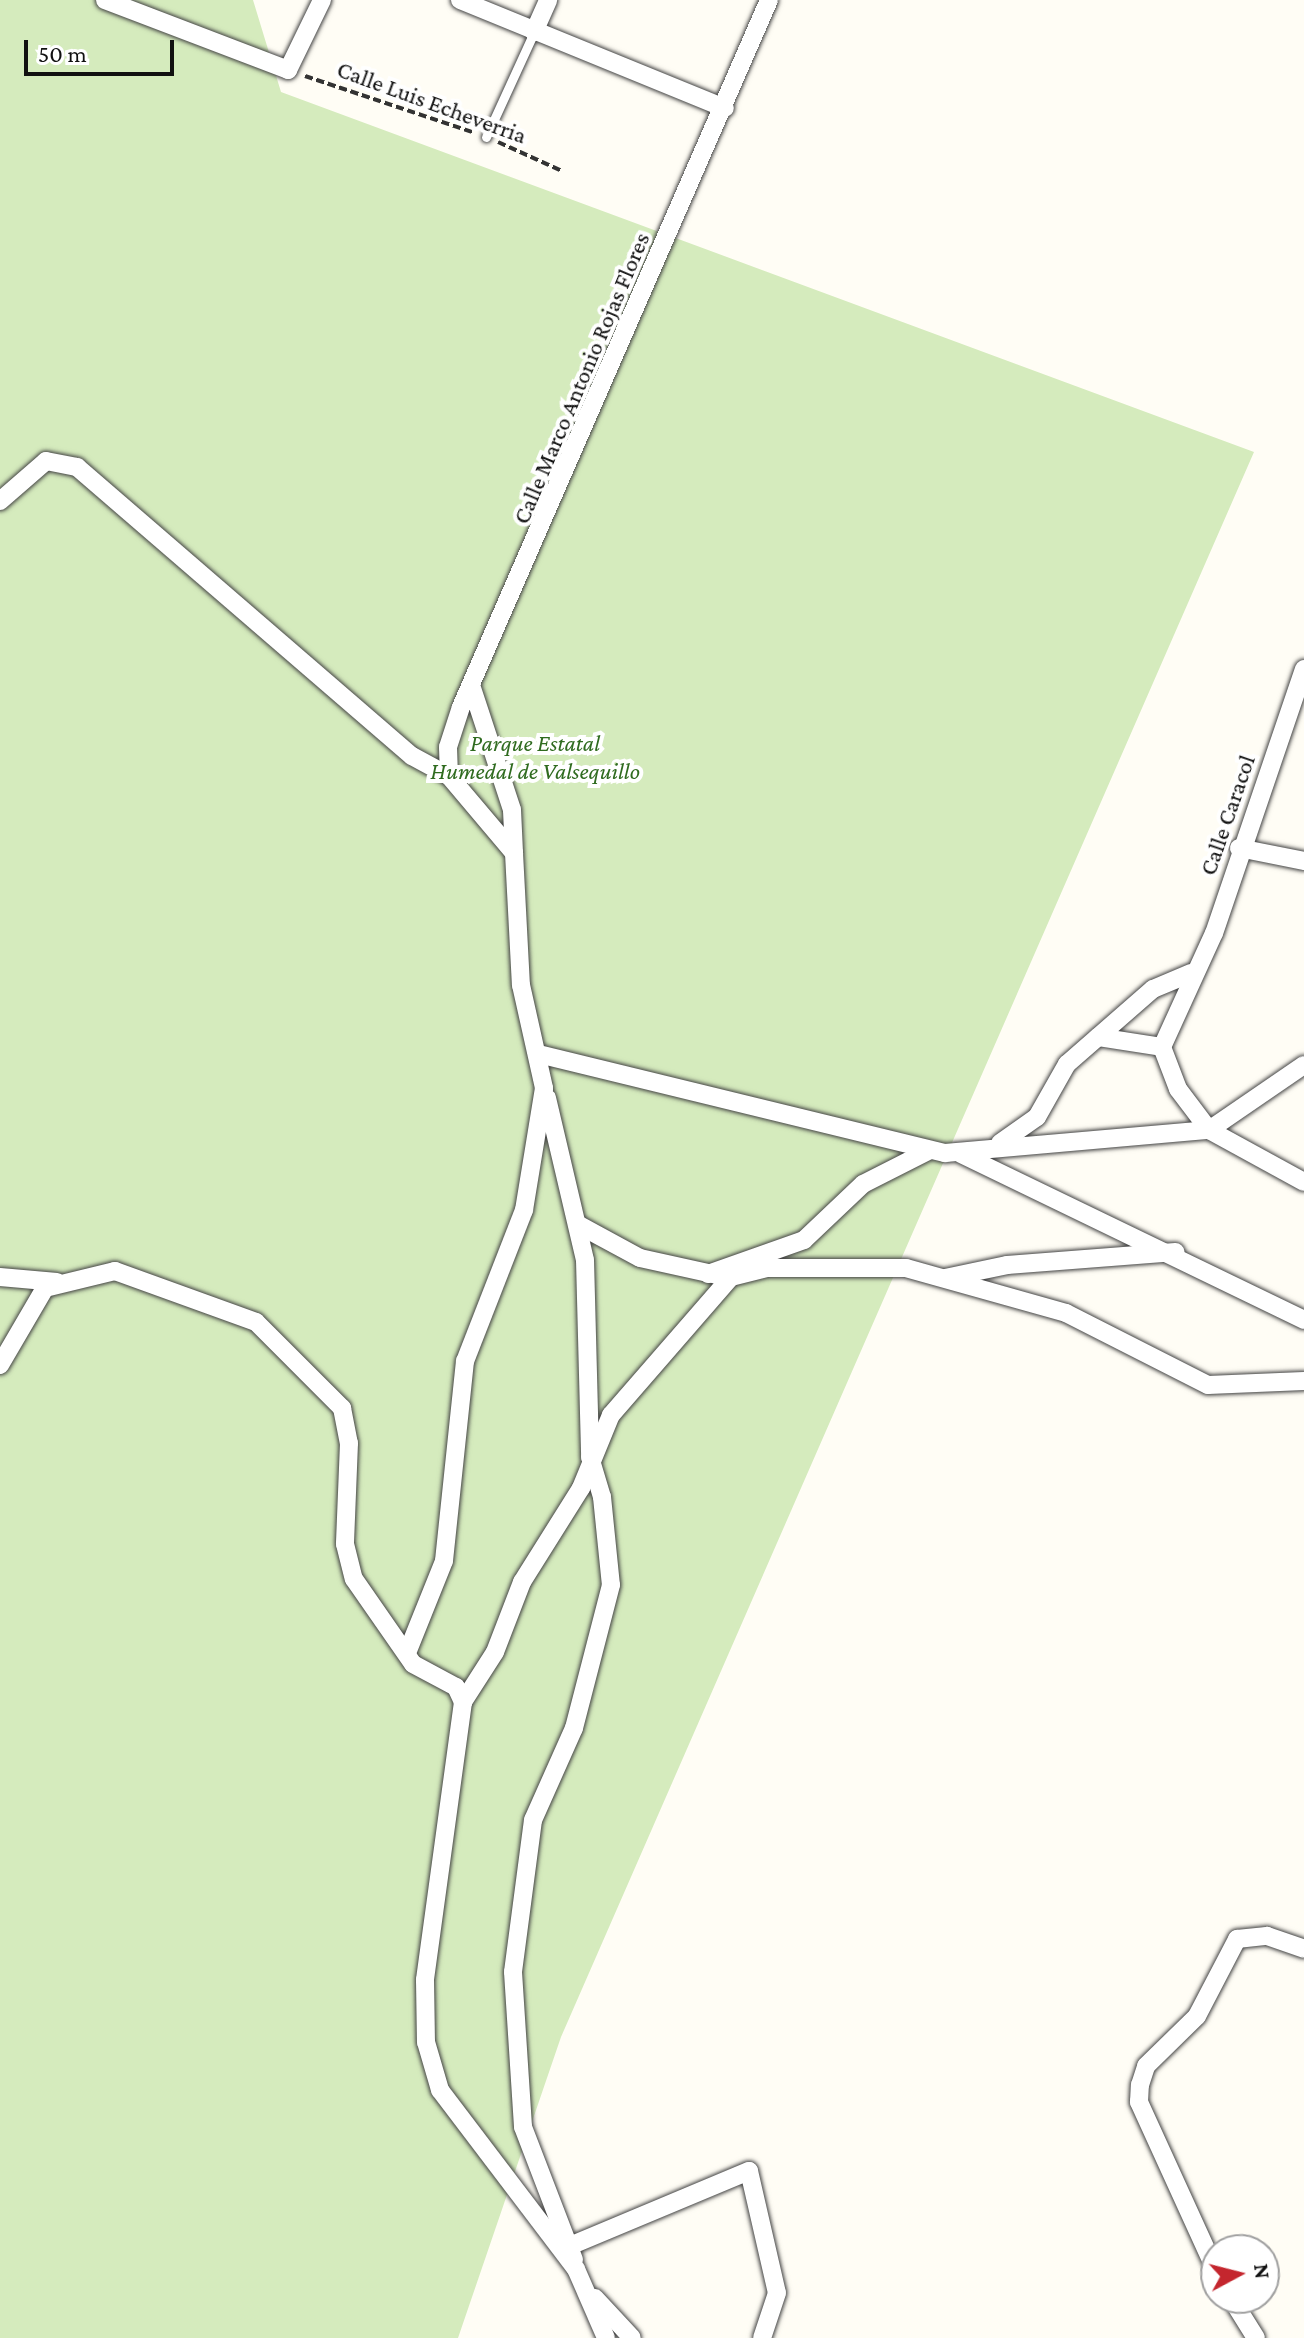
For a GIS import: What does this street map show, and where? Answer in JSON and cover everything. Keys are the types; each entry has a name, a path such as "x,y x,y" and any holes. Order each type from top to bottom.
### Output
{"street":[{"path":"105,0 288,70 322,0"},
{"path":"460,0 725,108"},
{"path":"534,32 548,0"},
{"name":"Calle Marco Antonio Rojas Flores","path":"449,776 448,747 472,685 725,108 769,0"},
{"path":"0,501 46,461 77,467 412,756 449,776 514,853"},
{"name":"Calle Caracol","path":"1162,1047 1191,973 1214,933 1239,848 1304,669"},
{"path":"472,685 473,707 512,810 519,972 544,1088 579,1225 590,1457 602,1497 611,1585 574,1728 533,1820 513,1972 523,2127 572,2245 576,2269"},
{"path":"1239,848 1304,861"},
{"path":"995,1146 1037,1117 1067,1064 1153,989 1191,973"},
{"path":"1098,1037 1162,1047 1178,1089 1209,1130 1304,1182"},
{"path":"538,1054 928,1151 958,1153 995,1146 1209,1130 1304,1065"},
{"path":"407,1653 444,1561 468,1346 524,1210 544,1088"},
{"path":"708,1274 804,1240 863,1184 928,1151"},
{"path":"958,1153 1176,1252 1304,1320"},
{"path":"579,1225 640,1258 708,1274 731,1277 768,1268 906,1268 1066,1313 1208,1385 1304,1381"},
{"path":"942,1278 1007,1265 1176,1252"},
{"path":"0,1277 57,1282 115,1271 237,1313 316,1375 342,1408 349,1443 345,1544 354,1579 421,1673 456,1687 463,1702"},
{"path":"606,2338 576,2269 440,2090 426,2042 425,1980 463,1702 495,1652 522,1582 581,1488 590,1457 611,1415 731,1277"},
{"path":"0,1365 36,1299 57,1282"},
{"path":"1200,2234 1139,2094 1146,2066 1197,2016 1237,1939 1267,1936 1304,1949"},
{"path":"572,2245 749,2171 777,2293 762,2338"},
{"path":"585,2287 632,2338"},
{"path":"1241,2314 1256,2338"}],"lane":[{"path":"486,137 534,32"}],"path":[{"name":"Calle Luis Echeverria","path":"288,70 486,137 562,171"}],"green space":[{"name":"Parque Estatal Humedal de Valsequillo","path":"0,0 253,0 281,92 1254,452 561,2037 458,2338 0,2338"}]}
